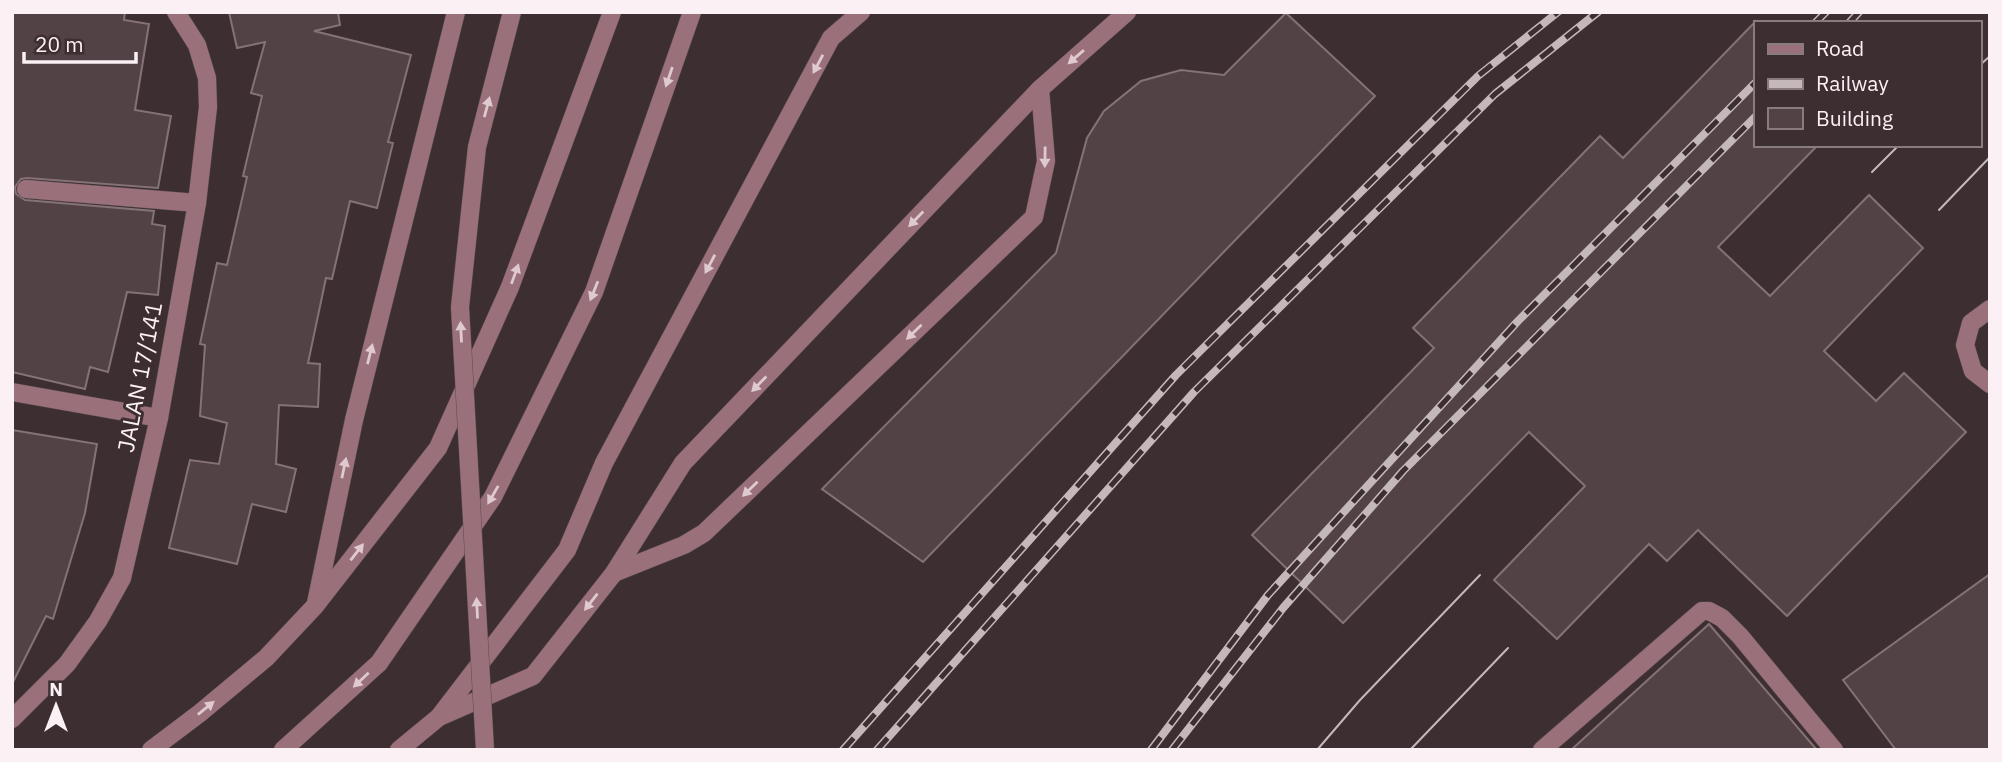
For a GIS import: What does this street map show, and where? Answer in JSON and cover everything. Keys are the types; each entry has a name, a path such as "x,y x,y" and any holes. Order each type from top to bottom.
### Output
{"street":[{"name":"JALAN 17/141","path":"12,719 67,664 99,621 122,578 159,418 197,204 208,107 207,78 197,45 176,12"},
{"path":"315,606 354,420 456,12"},
{"path":"485,750 460,307 477,147 512,12"},
{"path":"151,750 266,658 315,606 438,448 510,287 612,12"},
{"path":"283,750 380,663 493,497 594,292 692,12"},
{"path":"399,750 439,717 567,550 604,463 831,38 838,12"},
{"path":"831,38 860,12"},
{"path":"439,717 533,676 614,573 683,463 1040,89 1127,12"},
{"path":"614,573 684,545 704,533 1034,216 1046,161 1040,89"},
{"path":"26,188 197,204"},
{"path":"1990,309 1971,323 1965,345 1973,371 1990,384"},
{"path":"12,393 159,418"},
{"path":"1542,750 1702,611 1709,611 1722,618 1740,636 1834,750"}],"building":[{"path":"12,12 125,12 124,20 149,24 135,110 171,116 158,188 27,178 21,179 15,187 16,194 25,200 154,211 152,224 165,226 158,295 127,292 108,372 90,367 85,389 12,372"},
{"path":"229,12 338,12 340,25 314,31 411,55 388,142 393,143 377,208 350,201 332,279 326,278 308,363 320,364 318,407 279,405 276,464 296,469 286,512 252,504 237,564 169,548 190,460 219,464 227,423 200,416 205,345 200,344 217,263 227,265 247,177 243,176 262,96 251,93 265,42 237,48"},
{"path":"1286,13 1375,96 923,562 822,489 1056,253 1087,138 1104,111 1141,81 1181,70 1224,75"},
{"path":"1754,23 1754,147 1816,147 1718,247 1770,296 1869,195 1923,248 1824,351 1876,401 1904,373 1966,432 1787,616 1698,530 1667,561 1649,544 1557,639 1494,580 1585,486 1529,432 1343,623 1252,535 1434,348 1413,328 1600,136 1623,158"},
{"path":"12,430 97,444 85,513 53,619 46,616 12,684"},
{"path":"1990,574 1990,750 1896,750 1843,680"},
{"path":"1709,624 1817,750 1571,750"}],"tram line":[{"path":"1981,64 1990,56"},
{"path":"1872,172 1897,147"},
{"path":"1939,210 1990,157"},
{"path":"1317,750 1360,700 1480,575"},
{"path":"1410,750 1508,648"}],"railway":[{"path":"843,750 1176,375 1478,76 1558,12"},
{"path":"877,750 1194,392 1495,94 1598,12"},
{"path":"1817,21 1826,12"},
{"path":"1851,21 1859,12"},
{"path":"1151,750 1268,595 1518,321 1754,84"},
{"path":"1172,750 1283,608 1403,471 1754,118"}]}
